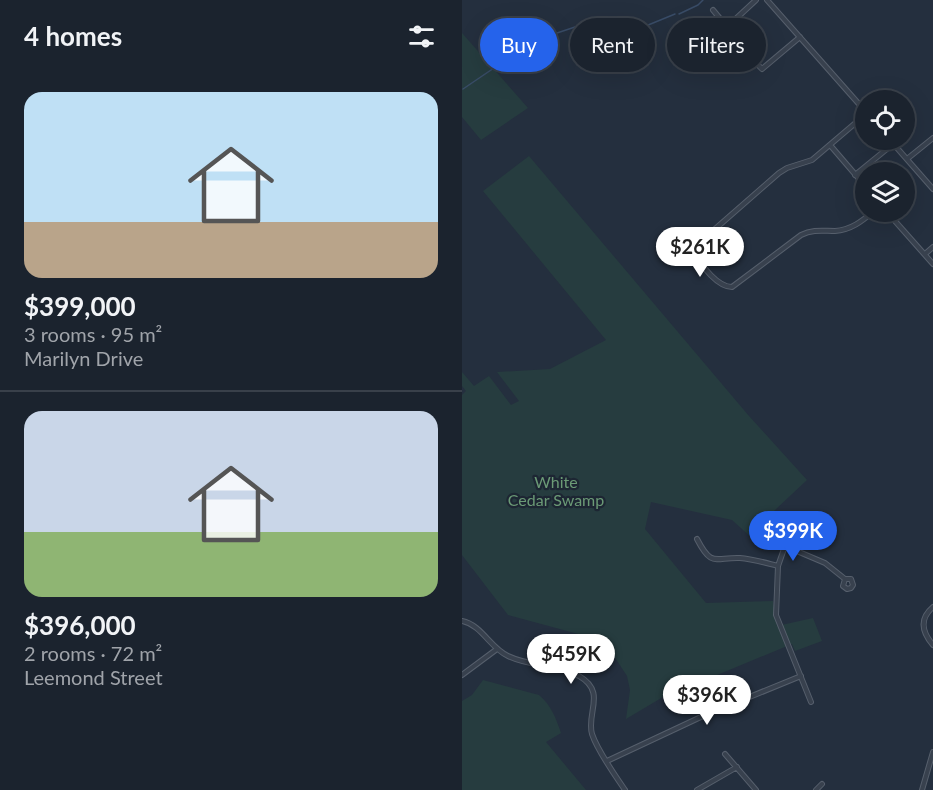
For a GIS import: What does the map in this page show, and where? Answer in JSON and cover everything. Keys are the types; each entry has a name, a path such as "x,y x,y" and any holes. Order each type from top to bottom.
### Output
{"street":[{"path":"713,10 727,27 756,0"},
{"path":"767,0 855,100"},
{"path":"766,66 800,37"},
{"path":"855,123 807,163 783,170 707,236 697,249 699,261 721,285 732,287 801,235 815,230 839,231 858,222"},
{"path":"907,159 933,138"},
{"path":"830,145 855,175"},
{"path":"871,162 886,150"},
{"path":"899,150 933,189"},
{"path":"896,222 933,264"},
{"path":"925,254 933,247"},
{"path":"767,528 785,546 825,563 845,579"},
{"path":"697,539 706,554 714,559 721,561 743,558 778,566"},
{"path":"785,546 778,566 776,615 811,702"},
{"path":"933,607 927,613 923,623 926,636 933,645"},
{"path":"462,621 475,626 496,649 523,662 563,669 587,683 594,698 592,734 625,790"},
{"path":"462,675 496,649"},
{"path":"607,761 703,716 801,676"},
{"path":"923,790 933,752"},
{"path":"725,754 756,790"},
{"path":"697,790 737,767"},
{"path":"816,790 822,784"}],"green space":[{"path":"462,33 480,53 480,72 496,72 528,108 481,140 462,117"},
{"name":"White Cedar Swamp","path":"529,156 749,416 807,480 775,510 753,539 732,520 651,502 645,529 706,603 773,601 777,626 813,618 822,641 795,651 792,644 668,694 626,719 630,690 627,676 604,641 508,615 462,555 462,395 466,391 462,386 462,372 474,386 489,376 511,405 519,401 497,372 550,369 606,340 483,191"},
{"path":"483,680 539,695 547,703 561,733 546,742 586,790 462,790 462,701 472,695"}],"waterway":[{"path":"679,14 703,0"},
{"path":"463,89 522,49 554,34 581,25 593,26 612,17 625,18 636,30 675,14"}]}
